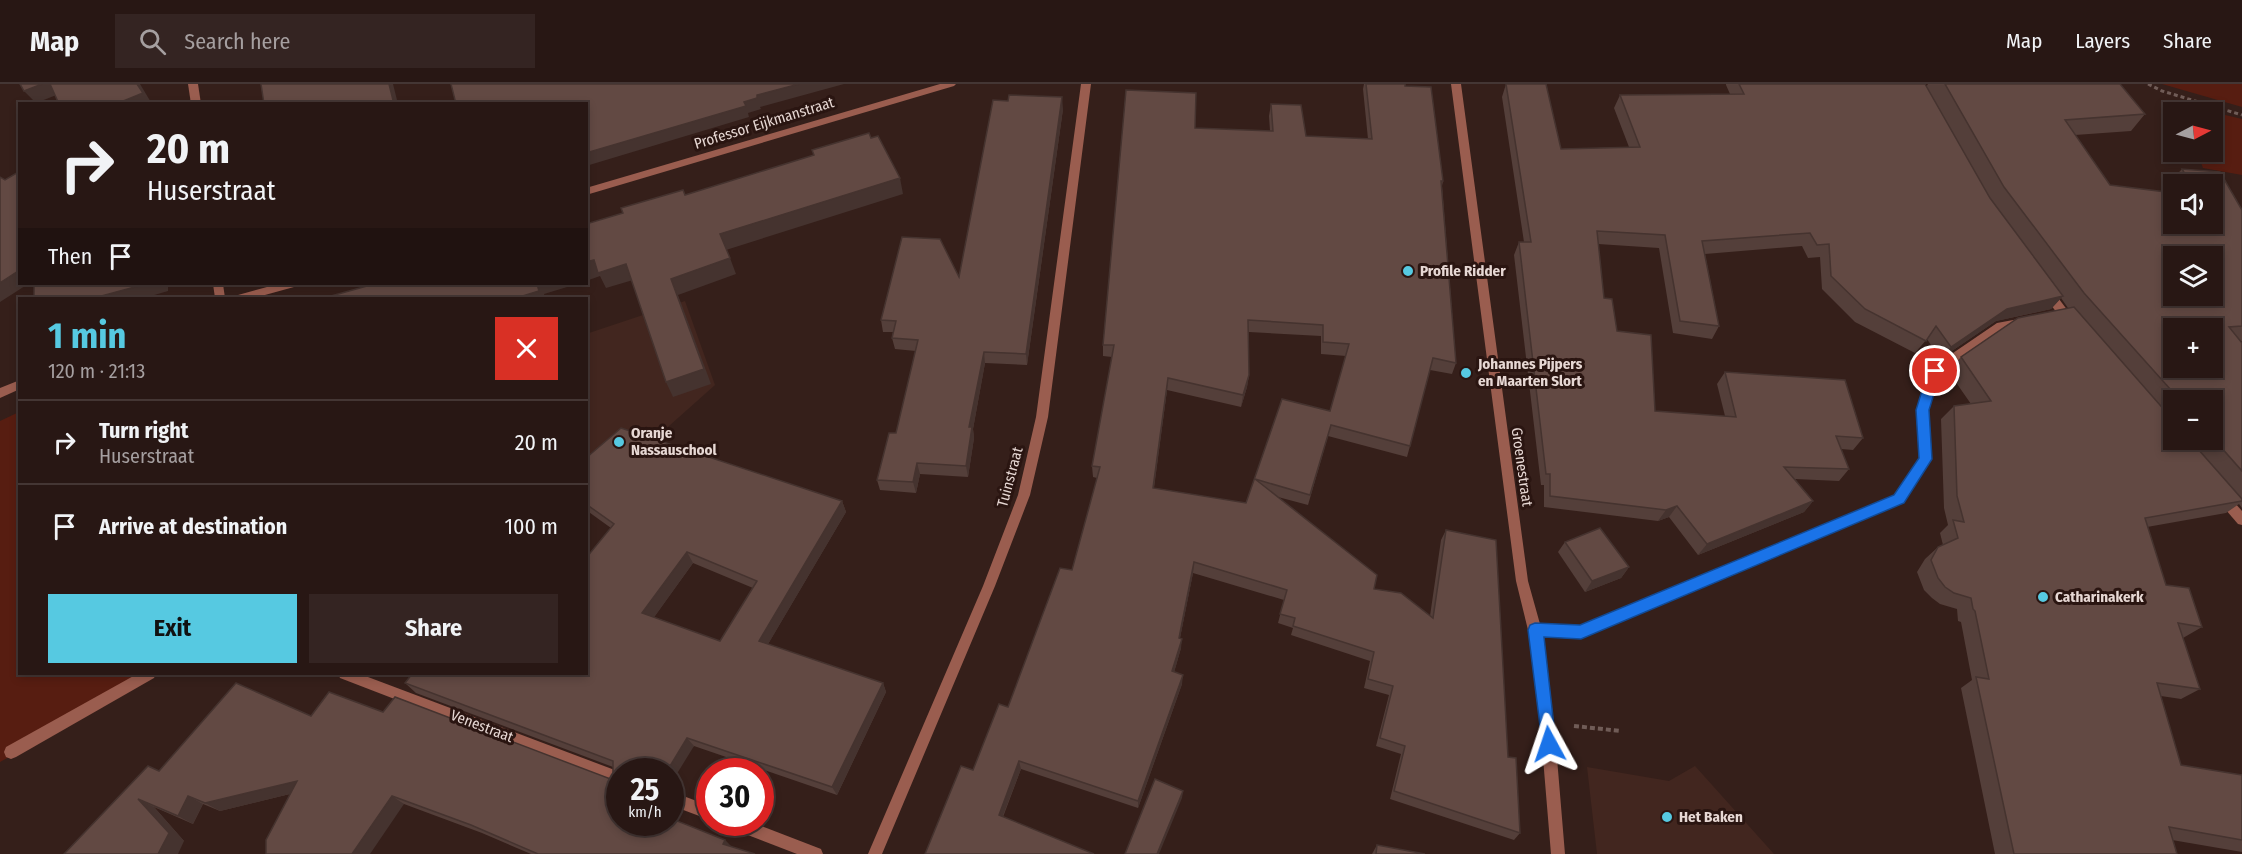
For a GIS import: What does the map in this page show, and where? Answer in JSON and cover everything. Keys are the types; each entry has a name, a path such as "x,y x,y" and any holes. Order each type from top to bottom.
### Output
{"street":[{"path":"193,84 196,102"},
{"name":"Professor Eijkmanstraat","path":"588,191 951,84"},
{"name":"Tuinstraat","path":"875,854 989,586 1024,495 1042,417 1086,84"},
{"name":"Groenestraat","path":"1456,84 1522,581 1535,630 1547,722 1558,854"},
{"path":"2042,284 2058,314 2078,331"},
{"path":"245,297 287,285"},
{"path":"1535,630 1581,632 1899,499 1925,459 1922,410 1935,371 2001,326 2032,320"},
{"path":"0,393 18,385"},
{"path":"2218,493 2242,520"},
{"path":"11,752 147,675"},
{"name":"Venestraat","path":"348,675 606,774"},
{"path":"769,836 816,854"}],"path":[{"path":"2148,84 2162,91 2242,115"},
{"path":"1547,722 1621,731"}],"shaded area":[{"path":"2162,84 2242,84 2242,107"},
{"path":"2223,114 2242,119 2242,175 2203,168 2201,162 2223,162"},
{"name":"Oranje Nassauschool","path":"685,301 715,385 588,498 588,333"},
{"path":"18,412 18,675 144,675 0,762 0,421"},
{"name":"Het Baken","path":"1695,766 1774,854 1597,854 1587,767 1669,781"}],"building":[{"path":"20,84 42,84 24,91"},
{"path":"50,84 137,84 143,93 121,102 58,102"},
{"path":"261,84 389,84 394,102 264,102"},
{"path":"451,84 799,84 757,95 757,98 744,102 746,106 588,152 588,102 456,102"},
{"path":"1366,84 1431,87 1443,181 1441,181 1456,363 1433,358 1410,446 1331,425 1310,495 1255,479 1377,575 1374,589 1401,593 1433,618 1446,530 1496,540 1508,757 1516,758 1520,833 1394,791 1405,746 1380,738 1393,686 1368,679 1374,652 1293,626 1295,618 1280,614 1287,590 1194,562 1179,638 1182,639 1172,671 1183,675 1138,801 1019,761 999,815 1094,854 925,854 961,766 973,770 999,704 1008,707 1060,568 1072,570 1100,467 1092,466 1114,345 1103,345 1126,90 1196,93 1195,128 1273,131 1271,104 1301,105 1306,136 1372,139","holes":["1248,320 1323,325 1323,342 1349,344 1330,411 1282,399 1246,503 1153,488 1168,378 1243,395 1249,375"]},
{"path":"1506,84 1546,84 1561,149 1640,147 1620,95 1744,94 1739,84 1925,84 1990,198 2063,296 2007,309 1951,347 1936,326 1926,341 1865,309 1831,276 1829,244 1817,245 1810,233 1702,241 1719,326 1680,321 1665,235 1597,231 1604,298 1612,299 1617,331 1651,335 1655,411 1736,417 1725,372 1845,380 1863,438 1836,436 1849,469 1784,467 1813,501 1707,544 1677,506 1666,510 1550,496 1550,474 1546,474 1519,242 1531,242"},
{"path":"1945,84 2120,84 2145,114 2065,120 2110,185 2163,192 2163,234 2223,234 2223,177 2242,210 2242,326 2229,327 2242,343 2242,471 2223,449 2223,390 2171,390 2084,293 2004,187"},
{"path":"1009,95 1062,97 1026,354 984,352 969,427 972,427 966,466 917,463 913,482 877,480 889,433 896,433 918,340 892,338 896,321 881,320 902,237 940,239 959,277 993,100 1008,101"},
{"path":"869,133 871,138 878,136 900,178 720,234 730,258 671,279 704,369 666,382 626,264 598,273 594,260 588,262 588,223 623,213 621,208 683,190 685,195 814,155 812,150"},
{"path":"2182,169 2220,172 2221,174 2185,174"},
{"path":"18,172 18,271 0,283 0,177 5,180"},
{"path":"34,285 142,285 98,297 34,297"},
{"path":"370,285 537,285 539,291 519,297 328,297"},
{"path":"2074,307 2163,408 2163,450 2199,450 2242,499 2242,501 2145,518 2166,585 2189,588 2202,627 2178,623 2200,689 2157,683 2181,765 2242,775 2242,840 2169,827 2177,854 2014,854 1976,677 1989,679 1975,611 1971,598 1954,593 1945,587 1938,578 1931,560 1938,547 1958,538 1953,520 1964,522 1957,496 1954,406 1991,401 1961,357 2018,318"},
{"path":"621,428 842,501 759,641 883,683 832,787 774,767 774,758 746,758 687,738 675,758 606,758 405,683 411,675 588,675 588,556 614,524 588,505 588,456","holes":["687,552 757,581 720,641 642,613"]},
{"path":"1600,528 1629,567 1592,581 1565,542"},
{"path":"236,683 311,716 329,692 383,712 395,697 606,777 606,836 684,836 684,824 696,828 696,836 715,836 725,840 723,844 755,854 538,854 471,825 392,796 352,854 266,854 266,840 297,781 205,803 188,796 178,816 138,799 169,833 158,854 64,854 148,766 159,771"},
{"path":"1155,779 1183,791 1157,854 1125,854"},
{"path":"1377,845 1425,854 1376,854"}],"place":[{"name":"Profile Ridder","path":"1408,271"},
{"name":"Johannes Pijpers en Maarten Slort","path":"1466,373"},
{"name":"Oranje Nassauschool","path":"619,442"},
{"name":"Catharinakerk","path":"2043,597"},
{"name":"Het Baken","path":"1667,817"}],"route":[{"path":"1549,744 1535,630 1581,632 1899,499 1925,459 1922,410 1935,371"}]}
